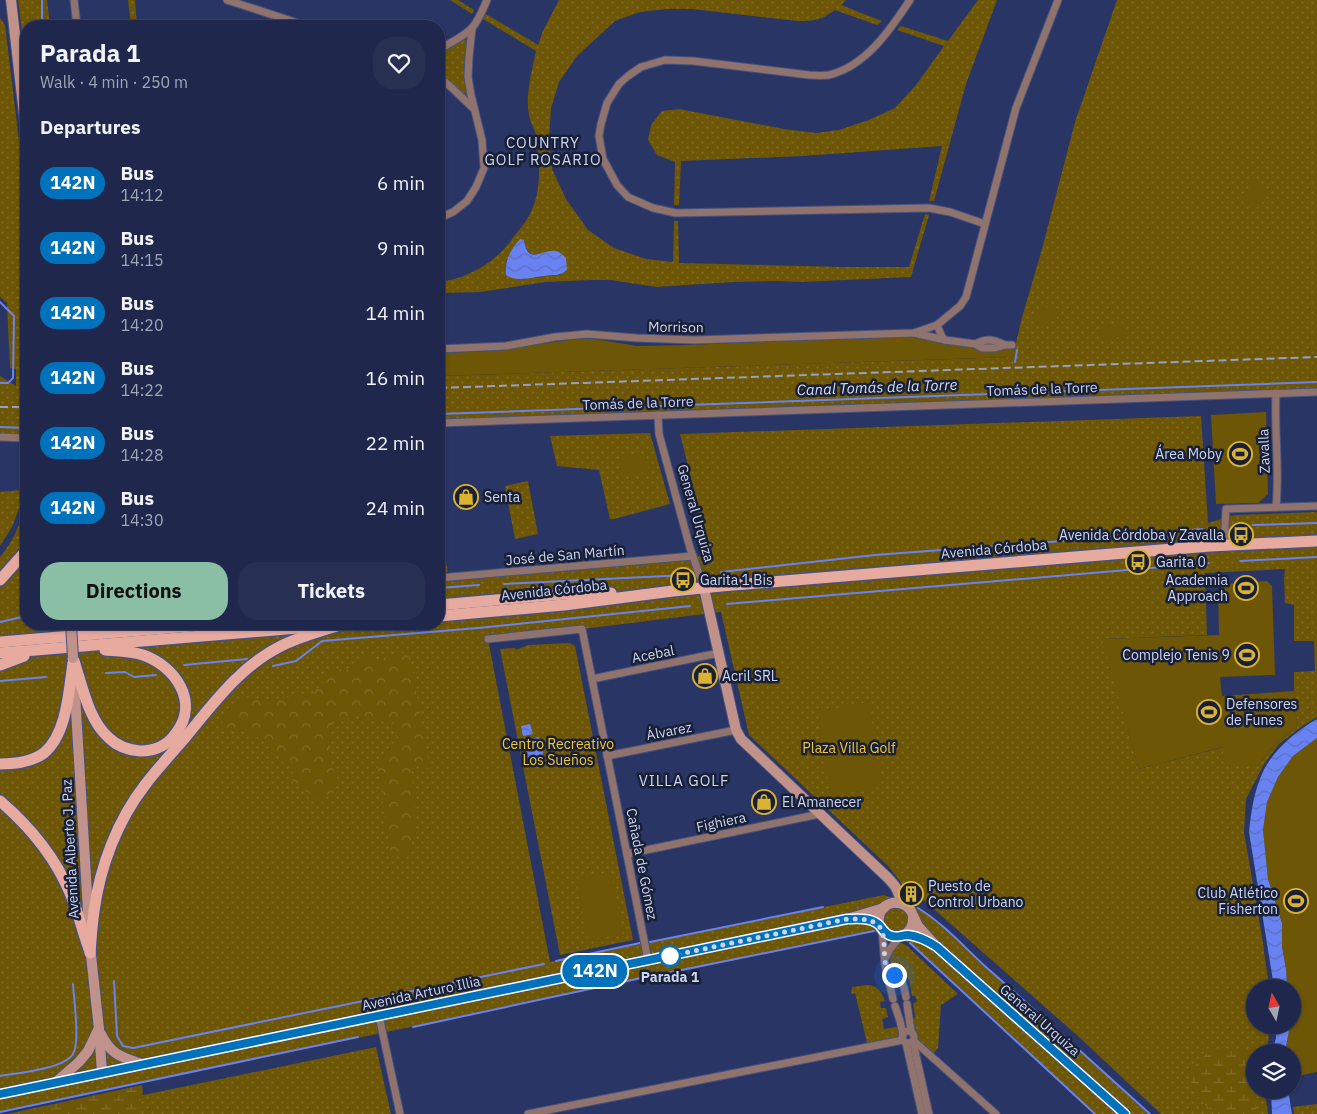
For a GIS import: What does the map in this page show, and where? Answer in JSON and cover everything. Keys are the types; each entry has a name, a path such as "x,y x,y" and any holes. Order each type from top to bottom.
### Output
{"main road":[{"path":"11,0 20,79"},
{"name":"Avenida Córdoba","path":"445,615 564,605 704,588 1224,545 1317,541"},
{"path":"0,580 20,558"},
{"name":"General Urquiza","path":"704,588 736,730 741,739 895,886 918,926 937,947 1125,1114"},
{"name":"Avenida Córdoba","path":"445,604 564,594 673,591"},
{"name":"Avenida Alberto J. Paz","path":"71,630 90,953 102,1073"},
{"path":"0,642 143,630"},
{"path":"0,654 272,630"},
{"path":"90,953 94,910 109,852 124,818 144,786 240,674 282,645 324,630"},
{"path":"73,658 94,717 108,738 117,745 138,751 157,748 166,744 174,737 183,722 186,703 184,694 173,674 162,664 143,656 129,652 81,646"},
{"path":"0,665 43,650"},
{"path":"0,764 32,759 44,753 53,743 60,730 65,713 73,658"},
{"path":"0,800 36,837 61,874 76,907 90,953"},
{"path":"885,907 898,903 903,904 911,912 912,927 902,936 890,936 881,928 880,916 891,896 892,890 889,880"},
{"name":"Avenida Arturo Illia","path":"0,1094 847,919 865,915 885,907"},
{"name":"Avenida Arturo Illia","path":"847,919 874,921 881,928"},
{"name":"General Urquiza","path":"902,936 921,938 937,947"},
{"path":"99,1029 106,1044 118,1056 142,1064"},
{"path":"55,1082 79,1062 88,1051 99,1029"}],"street":[{"path":"74,0 76,20"},
{"path":"227,0 288,20"},
{"path":"445,46 472,28 487,0"},
{"path":"910,0 869,53 855,64 828,75 809,76 693,61 665,60 642,67 619,84 607,104 601,124 599,136 603,159 617,184 628,197 653,208 676,213 929,208 950,212 985,224 1016,108 1058,0"},
{"path":"445,215 467,201 476,187 484,168 482,140 468,77 472,28"},
{"path":"445,82 474,110"},
{"name":"Morrison","path":"445,349 506,346 556,337 587,334 694,340 914,332 937,325 960,306 966,297 985,224"},
{"path":"937,325 945,340"},
{"name":"Morrison","path":"914,332 945,340 975,344 983,340 991,340 1008,345"},
{"name":"Tomás de la Torre","path":"445,423 1317,392"},
{"name":"Zavalla","path":"1276,393 1278,491 1276,507"},
{"name":"General Urquiza","path":"658,415 659,434 693,556 704,588"},
{"path":"0,438 20,438"},
{"path":"1224,545 1226,509 1317,506"},
{"name":"José de San Martín","path":"445,577 693,556"},
{"name":"Cañada de Gómez","path":"488,639 582,629 648,960"},
{"name":"Acebal","path":"592,679 719,653"},
{"name":"Álvarez","path":"607,756 736,730"},
{"name":"Fighiera","path":"627,854 820,814"},
{"path":"881,928 885,965 894,1003 908,1040 929,1114"},
{"path":"885,965 890,949 902,936"},
{"path":"528,1114 908,1040 914,1035 911,1031 903,983 894,975 887,973"},
{"path":"898,1015 908,1013"},
{"path":"379,1016 400,1114"},
{"path":"908,1040 922,1114"},
{"path":"908,1040 996,1114"}],"green space":[{"path":"18,0 47,0 49,20 21,20"},
{"path":"128,0 135,0 137,20 130,20"},
{"path":"450,0 458,0 474,10 472,14"},
{"path":"559,0 846,0 841,5 882,21 877,25 835,10 818,19 798,21 692,9 667,9 640,12 615,21 577,56 559,82 551,108 549,140 552,169 566,199 588,230 614,248 646,259 673,262 674,221 678,221 679,263 909,267 925,214 929,215 911,277 802,282 733,282 656,287 611,280 591,280 545,282 480,292 445,293 445,281 469,274 487,264 503,250 530,214 537,196 539,166 537,146 528,107 536,51 483,19 486,14 538,45","holes":["524,240 528,251 536,255 544,253 561,275 536,278 505,270 507,259"]},
{"path":"978,0 997,0 966,84 934,201 929,201 942,146 803,156 681,161 679,205 674,205 675,162 657,155 648,140 651,125 662,111 679,109 784,129 816,133 839,130 869,120 895,108 916,85 944,46 897,30 901,26 948,41"},
{"path":"1117,0 1317,0 1317,392 445,423 445,376 1013,357 1075,122"},
{"path":"0,18 5,25 20,149 20,438 0,437 0,376 16,386 16,369 10,368 7,303 0,297"},
{"path":"464,38 467,41 466,82 468,96 466,97 445,78 445,49"},
{"path":"1253,179 1260,181 1265,187 1265,191 1261,204 1251,209 1246,205 1245,195"},
{"path":"1049,307 1056,309 1059,315 1046,320 1042,325 1038,326 1036,316 1042,309"},
{"path":"1106,324 1123,326 1124,333 1112,339 1103,340 1099,336 1098,331 1101,326"},
{"path":"916,335 984,350 1015,348 1013,357 445,376 445,353 490,351 577,339 595,339 637,346"},
{"name":"Área Moby","path":"1266,412 1268,494 1258,503 1216,504 1211,415"},
{"name":"Plaza Villa Golf","path":"1201,416 1208,523 1235,515 1317,512 1317,717 1279,744 1264,764 1246,799 1244,832 1268,979 1246,979 1246,1034 1269,1034 1268,1044 1246,1044 1246,1099 1266,1099 1268,1114 1161,1114 1079,1037 919,896 912,885 906,889 889,867 749,735 721,612 488,639 550,962 884,895 918,908 930,915 1150,1114 1095,1114 910,943 874,931 0,1112 0,557 9,545 20,522 20,630 445,630 445,577 693,556 711,557 680,434","holes":["1285,569 1285,603 1294,605 1294,641 1314,641 1315,671 1294,672 1297,727 1277,742 1257,766 1224,747 1139,769 1103,639 1207,635 1205,573"]},
{"path":"650,433 670,504 614,519 610,519 599,470 557,466 550,436"},
{"path":"646,455 649,472 622,474 619,457"},
{"path":"528,481 538,534 515,539 505,486"},
{"path":"20,490 19,509 12,527 0,546 0,492"},
{"path":"445,556 448,572 445,572"},
{"name":"Defensores de Funes","path":"1267,581 1272,586 1275,675 1220,677 1222,696 1294,691 1297,727 1277,742 1257,766 1225,764 1223,747 1139,769 1102,639 1219,635 1218,591 1225,584"},
{"name":"Centro Recreativo Los Sueños","path":"570,643 575,646 633,940 560,955 500,649 515,648 516,650 528,645"},
{"path":"409,651 430,769 411,764 415,806 414,837 408,853 391,857 377,763 396,747 395,723 355,716 332,722 329,762 337,776 334,794 320,800 293,783 292,761 272,753 266,743 244,728 215,732 243,697 268,701 314,693 333,669 348,670 367,656 376,660"},
{"name":"Plaza Villa Golf","path":"869,702 881,787 830,796 818,711"},
{"name":"Club Atlético Fisherton","path":"1317,738 1317,1072 1301,1075 1301,1044 1286,1044 1288,1034 1301,1034 1301,979 1287,979 1282,947 1282,923 1268,879 1263,830 1267,802 1278,777 1293,756"},
{"path":"611,872 623,933 588,940 576,879"},
{"path":"901,943 906,945 958,994 941,1005 938,1048 933,1054 919,1042 917,1031 912,1026 915,1017 913,1003 917,1002 915,996 912,996 908,978 904,973 892,969 891,954"},
{"path":"871,985 879,990 882,995 885,1001 880,1002 881,1008 886,1008 888,1017 882,1019 884,1029 897,1027 900,1031 897,1037 867,1043 855,993 851,994 852,987"},
{"path":"376,1047 391,1114 51,1114"},
{"path":"1224,1049 1246,1051 1246,1099 1254,1099 1257,1114 1215,1114 1197,1097 1192,1087 1191,1076 1194,1066 1207,1053"},
{"path":"142,1085 143,1093 136,1114 7,1114"},
{"path":"1317,1104 1317,1114 1294,1114 1293,1107"}],"water":[{"path":"520,239 524,240 526,248 532,254 551,251 560,253 566,258 567,270 559,274 525,279 516,279 506,275 506,265 509,256"},
{"path":"1317,719 1317,738 1293,756 1278,777 1267,802 1263,830 1268,879 1282,923 1282,947 1286,969 1287,979 1273,979 1249,832 1255,795 1266,766 1278,750 1301,729"},
{"path":"530,724 533,734 523,736 521,726"},
{"path":"539,737 545,762 530,766 524,741"},
{"path":"1276,1034 1288,1034 1286,1044 1274,1044"},
{"path":"1271,1099 1290,1099 1292,1114 1272,1114"}],"waterway":[{"path":"42,0 42,20"},
{"path":"0,302 14,316 13,378 8,383 0,383"},
{"path":"1015,362 1017,350"},
{"name":"Canal Tomás de la Torre","path":"445,414 1317,382"},
{"name":"Canal Tomás de la Torre","path":"0,427 20,428"},
{"path":"1253,525 1317,523"},
{"path":"721,572 875,555 1202,529"},
{"path":"1240,561 1317,557"},
{"path":"727,604 1209,563"},
{"path":"504,584 686,575"},
{"path":"445,588 479,585"},
{"path":"273,666 296,661 322,641 478,628 690,606"},
{"path":"0,622 20,617"},
{"path":"184,665 247,659"},
{"path":"106,673 125,672 134,677 156,675"},
{"path":"0,681 46,677"},
{"path":"650,942 823,907"},
{"path":"918,908 945,929 1150,1114"},
{"path":"662,974 874,931"},
{"path":"556,961 640,943"},
{"path":"910,943 1095,1114"},
{"path":"114,981 117,1036 123,1046 133,1048 544,964"},
{"path":"413,1027 641,978"},
{"path":"0,1076 50,1067 68,1059 73,1054 76,1041 73,984"},
{"path":"0,1112 358,1037"}],"railway":[{"path":"445,388 1317,357"},
{"path":"0,407 20,407"}],"bus line":[{"name":"142N","path":"0,1094 847,919 866,919 874,921 890,936 913,936 921,938 937,947 1125,1114"}],"place":[{"name":"Área Moby","path":"1240,454"},
{"name":"Senta","path":"466,497"},
{"name":"Avenida Córdoba y Zavalla","path":"1241,535"},
{"name":"Garita 0","path":"1138,562"},
{"name":"Garita 1 Bis","path":"683,580"},
{"name":"Academia Approach","path":"1246,588"},
{"name":"Complejo Tenis 9","path":"1247,655"},
{"name":"Acril SRL","path":"705,676"},
{"name":"Defensores de Funes","path":"1209,712"},
{"name":"El Amanecer","path":"764,802"},
{"name":"Puesto de Control Urbano","path":"911,894"},
{"name":"Club Atlético Fisherton","path":"1296,901"},
{"name":"Parada 1","path":"670,956"}],"district":[{"name":"COUNTRY GOLF ROSARIO","path":"543,150"},
{"name":"VILLA GOLF","path":"684,780"}],"route":[{"path":"670,956 847,919 866,919 874,921 882,929 887,973 894,975"}]}
